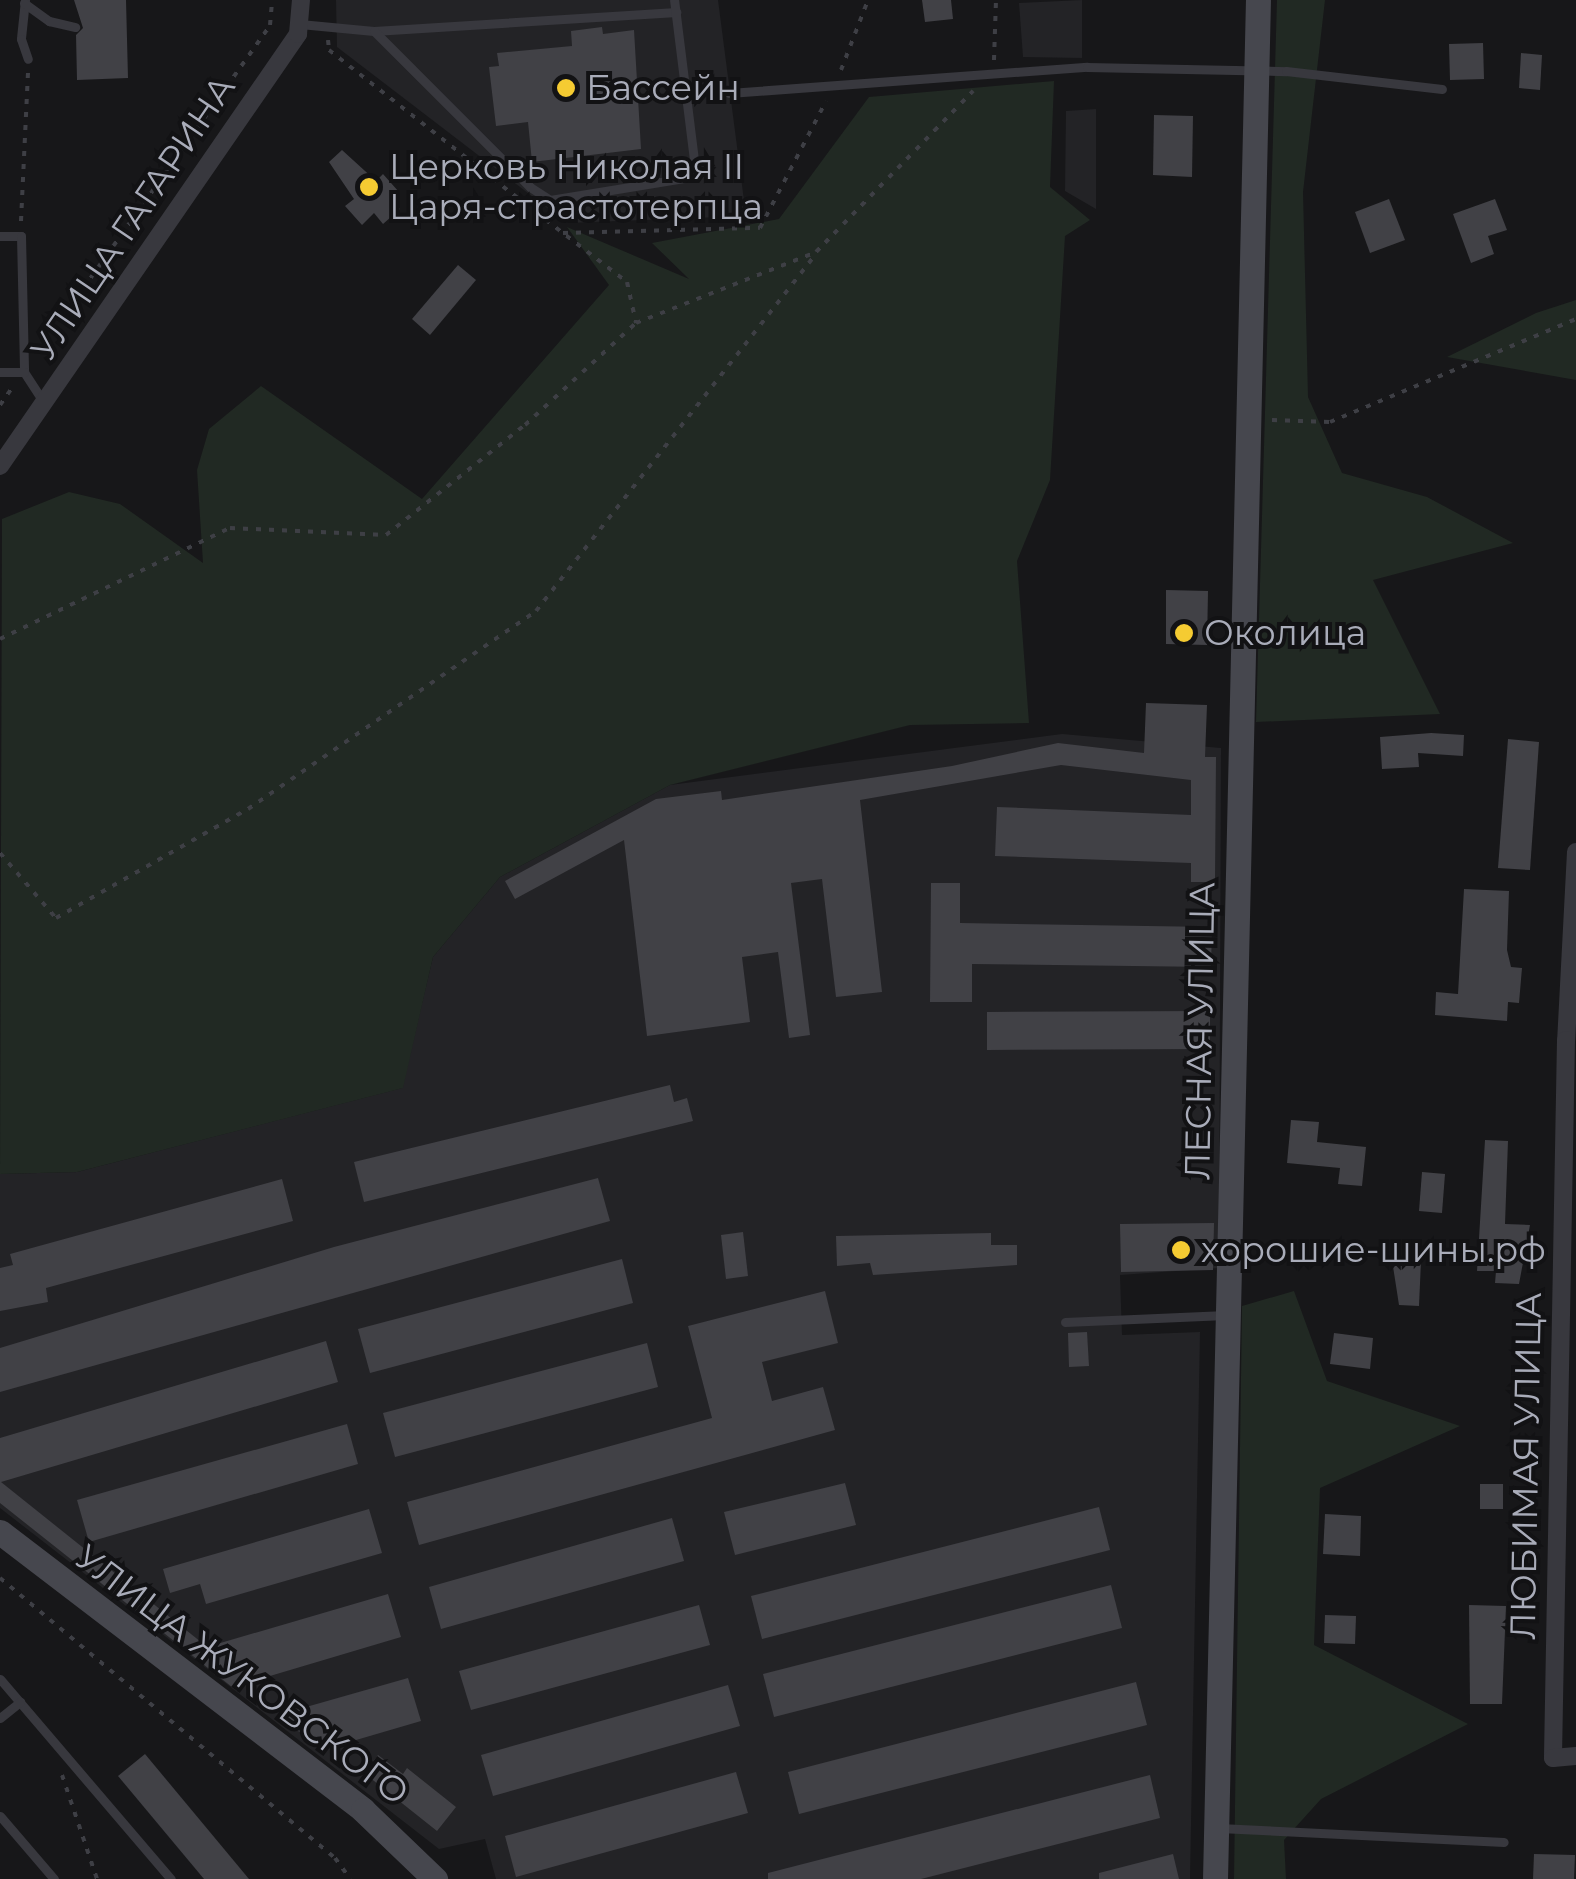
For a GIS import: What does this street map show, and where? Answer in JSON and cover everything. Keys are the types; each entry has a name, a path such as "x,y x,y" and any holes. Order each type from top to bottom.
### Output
{"main road":[{"name":"ЛЕСНАЯ УЛИЦА","path":"1214,1879 1254,305 1258,0"},
{"name":"УЛИЦА ЖУКОВСКОГО","path":"0,1532 364,1810 435,1879"}],"street":[{"path":"300,24 301,0"},
{"name":"УЛИЦА ГАГАРИНА","path":"0,466 46,405 300,24"},
{"name":"ЛЮБИМАЯ УЛИЦА","path":"1576,852 1566,1040 1553,1758 1576,1756"}],"lane":[{"path":"25,1 49,21 75,27"},
{"path":"25,1 21,39 28,59"},
{"path":"300,24 374,31 675,6 696,176 550,200 530,187 374,31"},
{"path":"729,93 993,70 1256,71 1442,89"},
{"path":"0,236 20,236 24,372 46,405"},
{"path":"0,372 24,372"},
{"path":"1065,1322 1228,1315"},
{"path":"0,1679 172,1879"},
{"path":"0,1718 20,1702"},
{"path":"0,1816 54,1879"},
{"path":"1216,1828 1504,1842"}],"path":[{"path":"0,404 270,26 272,0"},
{"path":"562,232 760,228 835,84 868,0"},
{"path":"0,853 56,918 248,809 536,611 816,252 993,70 996,0"},
{"path":"328,50 627,282 636,324"},
{"path":"20,236 28,59"},
{"path":"0,638 230,528 386,536 524,425 636,324 816,252"},
{"path":"1251,419 1330,422 1576,318"},
{"path":"0,1578 335,1858 350,1879"},
{"path":"60,1771 97,1879"}],"shaded area":[{"path":"336,0 718,0 746,216 567,223 337,47"},
{"path":"1082,0 1082,58 1023,57 1019,3"},
{"path":"1277,0 1325,0 1303,192 1308,397 1342,473 1427,497 1513,543 1373,580 1440,714 1256,722"},
{"path":"1054,81 1050,187 1090,220 1065,236 1050,480 1017,561 1029,723 910,725 670,785 500,877 433,957 403,1088 77,1172 0,1174 2,519 69,492 120,504 203,563 197,470 209,429 261,386 422,499 609,285 567,227 689,279 652,243 779,219 869,97"},
{"path":"1096,109 1096,209 1065,191 1066,111"},
{"path":"1576,300 1576,380 1447,357 1536,313"},
{"path":"1062,734 1221,748 1219,1268 1120,1275 1122,1335 1200,1332 1190,1879 496,1879 485,1839 439,1849 0,1508 0,1174 77,1172 402,1088 433,957 500,877 670,785"},
{"path":"1294,1291 1327,1381 1460,1426 1320,1488 1314,1645 1468,1724 1321,1799 1284,1840 1286,1879 1234,1879 1242,1306"}],"building":[{"path":"74,0 126,0 128,78 77,80 76,35 83,28"},
{"path":"922,0 951,0 953,19 925,22"},
{"name":"Бассейн","path":"602,27 603,34 634,30 641,149 532,162 528,122 496,126 489,67 499,66 497,53 572,46 571,31"},
{"path":"1483,43 1484,79 1450,80 1449,44"},
{"path":"1521,53 1542,55 1540,90 1519,88"},
{"path":"1154,115 1193,116 1192,177 1153,175"},
{"name":"Церковь Николая II Царя-страстотерпца","path":"342,150 376,181 383,174 399,192 392,199 400,209 383,224 374,213 362,225 345,206 354,199 329,162"},
{"path":"1389,199 1405,240 1370,253 1355,212"},
{"path":"1495,199 1507,230 1488,236 1494,254 1471,263 1453,214"},
{"path":"458,265 476,280 430,335 412,319"},
{"path":"1166,590 1208,591 1207,645 1166,644"},
{"path":"1146,703 1207,705 1205,757 1216,757 1215,882 1191,882 1191,863 995,856 997,807 1191,815 1191,780 1061,765 860,800 882,992 836,997 822,879 791,883 810,1035 789,1038 778,952 742,957 750,1022 647,1036 624,840 515,899 505,881 656,799 721,791 722,800 952,766 1058,743 1144,753"},
{"path":"1464,735 1463,756 1418,753 1419,767 1382,769 1380,737"},
{"path":"1508,739 1539,742 1530,870 1498,868"},
{"path":"931,883 960,883 960,923 1212,927 1211,967 972,964 972,1002 930,1002"},
{"path":"1464,889 1509,891 1507,950 1511,967 1522,968 1519,1003 1508,1002 1507,1021 1435,1015 1436,992 1458,994"},
{"path":"1210,1011 1210,1049 987,1050 987,1012"},
{"path":"670,1085 674,1102 687,1098 693,1121 364,1202 354,1162"},
{"path":"1291,1120 1319,1122 1317,1142 1366,1147 1362,1186 1338,1184 1340,1168 1287,1163"},
{"path":"1485,1140 1508,1141 1505,1224 1530,1225 1519,1284 1495,1283 1496,1271 1477,1271"},
{"path":"1422,1172 1445,1174 1442,1213 1419,1211"},
{"path":"598,1178 610,1221 0,1392 0,1348 334,1247"},
{"path":"282,1179 293,1221 46,1288 48,1302 0,1311 0,1268 13,1265 10,1254"},
{"path":"1214,1223 1213,1270 1121,1272 1120,1224"},
{"path":"743,1232 748,1276 726,1279 721,1235"},
{"path":"991,1233 991,1245 1017,1245 1017,1265 873,1275 870,1263 837,1266 836,1236"},
{"path":"622,1259 633,1303 370,1373 358,1329"},
{"path":"1392,1260 1421,1261 1419,1306 1399,1305"},
{"path":"825,1291 838,1343 762,1362 772,1401 823,1387 835,1430 419,1545 407,1502 712,1418 688,1326"},
{"path":"1087,1332 1089,1366 1069,1367 1068,1333"},
{"path":"1334,1333 1373,1338 1370,1369 1330,1364"},
{"path":"326,1341 338,1382 1,1482 221,1658 217,1644 388,1594 401,1637 243,1684 237,1691 0,1503 0,1438"},
{"path":"647,1343 658,1387 395,1457 383,1413"},
{"path":"347,1424 358,1464 89,1542 77,1500"},
{"path":"845,1483 856,1525 735,1555 724,1512"},
{"path":"1480,1484 1503,1484 1503,1509 1480,1509"},
{"path":"1099,1507 1110,1550 762,1639 751,1596"},
{"path":"369,1509 382,1553 206,1604 200,1584 170,1593 163,1569"},
{"path":"1325,1514 1361,1516 1360,1556 1323,1554"},
{"path":"672,1518 684,1561 441,1629 429,1587"},
{"path":"1111,1585 1122,1628 774,1717 763,1674"},
{"path":"699,1605 710,1645 471,1710 459,1671"},
{"path":"1469,1605 1506,1606 1502,1704 1470,1704"},
{"path":"1325,1615 1356,1616 1355,1644 1324,1643"},
{"path":"408,1678 421,1721 322,1750 278,1715"},
{"path":"1136,1682 1147,1725 799,1814 788,1772"},
{"path":"728,1685 740,1726 493,1796 481,1755"},
{"path":"145,1754 249,1879 204,1879 118,1776"},
{"path":"378,1755 403,1774 407,1768 456,1807 437,1831 364,1773"},
{"path":"736,1772 748,1813 516,1877 505,1836"},
{"path":"1150,1775 1160,1818 921,1879 768,1879 768,1873"},
{"path":"1173,1854 1179,1879 1099,1879 1099,1873"},
{"path":"1534,1854 1575,1855 1574,1879 1533,1879"}],"place":[{"name":"Бассейн","path":"566,88"},
{"name":"Церковь Николая II Царя-страстотерпца","path":"369,187"},
{"name":"Околица","path":"1184,633"},
{"name":"хорошие-шины.рф","path":"1181,1250"}]}
